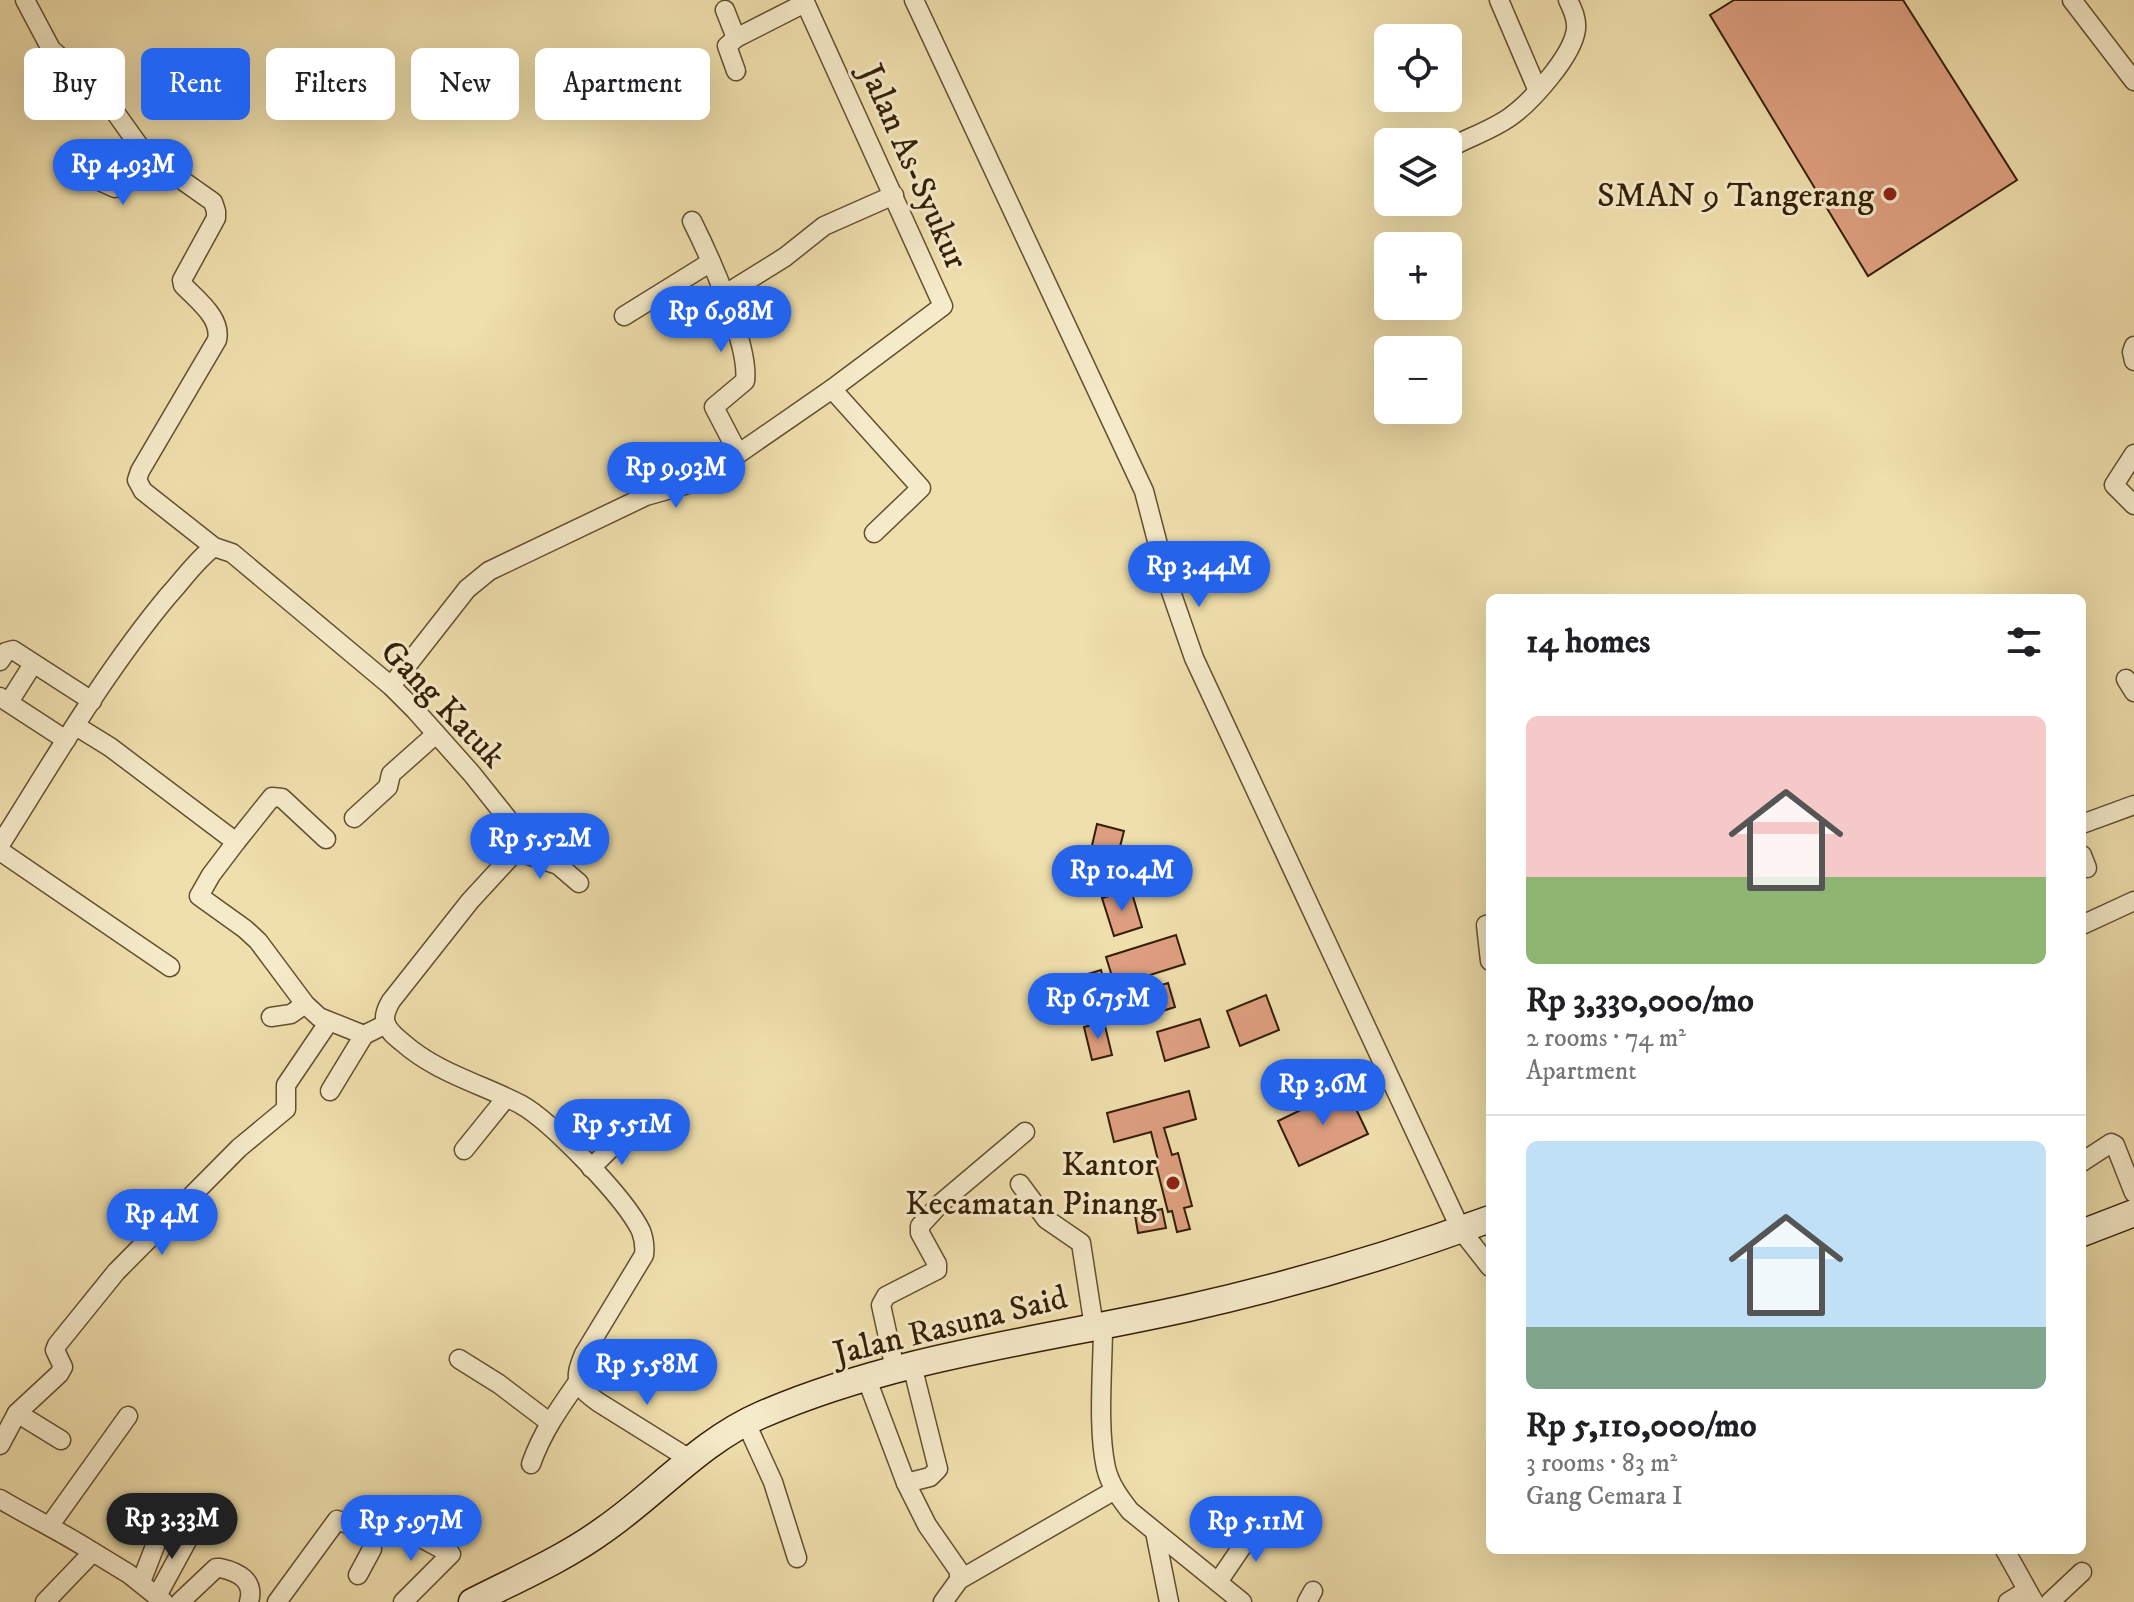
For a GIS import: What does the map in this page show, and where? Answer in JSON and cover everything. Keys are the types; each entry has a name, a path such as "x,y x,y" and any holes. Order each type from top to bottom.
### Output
{"main road":[{"path":"2086,1232 2130,1220"},
{"name":"Jalan Rasuna Said","path":"472,1602 559,1558 604,1530 691,1460 746,1423 866,1377 1189,1308 1353,1265 1486,1221"}],"street":[{"path":"25,0 51,49 105,98 145,154 125,184 115,188 77,171"},
{"path":"914,0 1144,491 1168,583 1194,658 1461,1230 1486,1262"},
{"path":"1499,0 1538,91"},
{"path":"1462,141 1510,117 1556,69 1574,38 1576,17 1568,0"},
{"path":"2072,0 2134,81"},
{"path":"736,71 727,46 736,38 805,2"},
{"name":"Jalan As-Syukur","path":"391,686 467,589 489,571 646,496 699,481 832,389 943,306 805,2"},
{"path":"725,10 736,38"},
{"name":"Gang Katuk","path":"145,154 213,202 216,218 182,280 219,330 217,340 137,480 143,491 214,547 232,553 391,686 515,828 516,851"},
{"path":"724,295 785,257 824,226 894,195"},
{"path":"692,221 724,295 747,368 745,381 714,407 738,453"},
{"path":"624,316 711,262"},
{"path":"2134,346 2134,361"},
{"path":"832,389 921,488 874,533"},
{"path":"2134,454 2114,485 2134,505"},
{"path":"170,967 0,848 71,733 147,622 200,559 214,547"},
{"path":"0,661 6,652 13,650 92,701"},
{"path":"33,664 4,700 71,733 110,747 236,842"},
{"path":"354,818 388,787 391,774 436,734"},
{"path":"326,839 282,798 272,797 193,901 245,929 258,941 305,1004 328,1023 364,1035"},
{"path":"2086,823 2134,805"},
{"path":"531,1464 549,1422 577,1383 584,1354 640,1266 645,1245 638,1225 591,1168 538,1116 425,1061 391,1032 384,1018 391,1001 462,910 516,851 558,865 579,883"},
{"path":"2086,923 2134,901"},
{"path":"271,1017 291,1014 305,1004"},
{"path":"0,1445 17,1413 59,1374 63,1367 55,1350 57,1345 108,1281 239,1148 286,1109 286,1085 328,1023"},
{"path":"330,1091 364,1035 386,1024"},
{"path":"464,1150 506,1098"},
{"path":"906,1483 930,1477 938,1469 881,1305 886,1296 937,1270 937,1264 920,1233 920,1226 941,1203 1025,1132"},
{"path":"591,1168 623,1136"},
{"path":"2086,1159 2111,1143 2115,1145 2134,1193"},
{"path":"1020,1184 1046,1219 1081,1243 1098,1326 1106,1470 1115,1490 1130,1511 1242,1602"},
{"path":"459,1359 499,1384 549,1422"},
{"path":"866,1377 906,1483 927,1525 959,1571 959,1580"},
{"path":"577,1383 598,1402 691,1460"},
{"path":"17,1413 61,1440"},
{"path":"50,1525 128,1416"},
{"path":"746,1423 773,1482 797,1558"},
{"path":"943,1602 959,1580 1115,1490"},
{"path":"0,1499 50,1525 141,1582 160,1599 206,1506"},
{"path":"358,1528 371,1519 380,1519 451,1554 403,1602"},
{"path":"277,1602 337,1520 358,1528 371,1541 372,1549 358,1575"},
{"path":"1218,1582 1258,1523"},
{"path":"141,1582 155,1546 156,1532"},
{"path":"1155,1532 1169,1602"},
{"path":"45,1602 93,1552"},
{"path":"2007,1554 2030,1597 2008,1602"},
{"path":"180,1602 216,1568 242,1576 249,1583 249,1602"},
{"path":"2050,1602 2082,1572"}],"building":[{"path":"1734,0 1903,0 2017,180 1868,276 1710,15"},
{"path":"1097,824 1124,831 1109,890 1083,884"},
{"path":"1131,890 1142,927 1114,936 1102,898"},
{"path":"1176,935 1185,964 1115,986 1106,957"},
{"path":"1101,970 1109,1000 1096,1004 1088,974"},
{"path":"1168,983 1175,1007 1137,1019 1129,995"},
{"path":"1266,995 1279,1030 1240,1046 1227,1011"},
{"path":"1200,1019 1209,1047 1165,1061 1157,1032"},
{"path":"1104,1022 1112,1055 1092,1060 1084,1027"},
{"path":"1346,1088 1368,1134 1299,1166 1278,1121"},
{"name":"Kantor Kecamatan Pinang","path":"1189,1091 1196,1119 1164,1128 1172,1155 1178,1153 1192,1206 1184,1208 1190,1229 1177,1232 1172,1211 1168,1212 1151,1132 1114,1142 1107,1113"},
{"path":"1162,1209 1166,1228 1138,1233 1135,1215"}],"place":[{"name":"SMAN 9 Tangerang","path":"1890,194"},
{"name":"Kantor Kecamatan Pinang","path":"1173,1183"}]}
